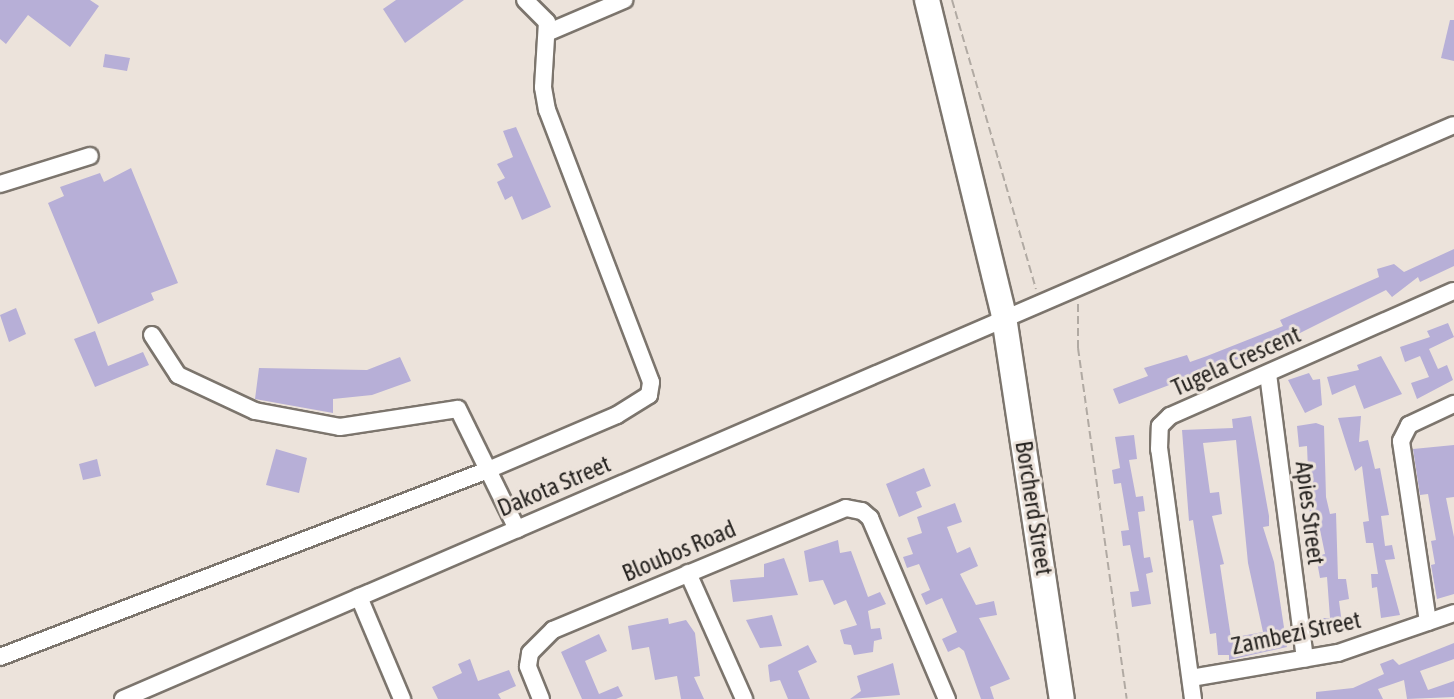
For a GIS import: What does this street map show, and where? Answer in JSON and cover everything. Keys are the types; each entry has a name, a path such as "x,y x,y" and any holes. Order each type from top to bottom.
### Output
{"highway":[{"name":"Borcherd Street","path":"927,0 1004,317 1062,699"}],"street":[{"path":"0,657 488,470 631,409 646,399 651,388 547,110 543,61 549,32 543,15 525,0"},
{"path":"549,32 624,0"},
{"name":"Dakota Street","path":"123,699 1454,125"},
{"path":"0,184 90,156"},
{"name":"Tugela Crescent","path":"1193,699 1159,431 1170,416 1454,291"},
{"path":"152,335 178,375 255,411 340,427 458,409 517,529"},
{"name":"Apies Street","path":"1268,374 1305,659"},
{"path":"1428,622 1401,441 1409,425 1454,404"},
{"name":"Bloubos Road","path":"541,699 528,666 530,653 553,630 827,513 855,509 870,518 947,699"},
{"path":"688,573 744,699"},
{"path":"359,597 402,699"},
{"name":"Zambezi Street","path":"1191,678 1305,659 1454,613"}],"path":[{"path":"952,0 1040,302"},
{"path":"1077,287 1078,348 1127,699"}],"building":[{"path":"0,0 90,0 99,6 70,47 28,15 6,44 0,39"},
{"path":"396,0 464,0 405,43 383,9"},
{"path":"1450,20 1454,20 1454,61 1441,58"},
{"path":"105,54 130,58 127,71 103,67"},
{"path":"516,127 551,207 522,220 512,196 505,200 497,182 505,178 497,164 513,157 503,131"},
{"path":"131,168 178,283 151,293 154,300 98,324 48,203 64,196 60,187 100,173 104,182"},
{"path":"1454,249 1454,266 1420,282 1418,277 1392,297 1386,290 1278,344 1119,404 1113,389 1148,376 1144,368 1187,355 1190,362 1207,356 1283,326 1280,320 1379,277 1377,269 1394,264 1404,272"},
{"path":"16,308 26,334 9,342 0,315"},
{"path":"1448,323 1454,337 1429,349 1438,369 1447,365 1453,380 1417,399 1411,383 1429,377 1420,356 1405,362 1400,347 1430,337 1427,331"},
{"path":"95,331 108,366 143,352 149,365 95,387 74,339"},
{"path":"1381,356 1402,394 1364,409 1355,385 1332,395 1327,377 1359,370 1357,365"},
{"path":"400,357 411,381 372,395 333,399 333,413 255,399 259,368 367,370"},
{"path":"1309,373 1313,380 1320,379 1322,405 1305,413 1288,380"},
{"path":"1251,416 1269,516 1269,526 1263,527 1274,562 1287,647 1229,660 1229,655 1218,655 1216,633 1210,634 1193,520 1189,521 1182,430 1233,428 1232,419","holes":["1236,440 1248,563 1263,632 1231,638 1220,565 1224,564 1212,516 1222,514 1219,492 1210,493 1203,443"]},
{"path":"1361,416 1359,442 1368,440 1375,469 1380,468 1389,515 1381,516 1385,546 1392,545 1395,559 1385,560 1400,615 1381,618 1377,587 1372,588 1371,574 1378,574 1373,543 1366,543 1363,522 1369,521 1362,466 1355,471 1338,418"},
{"path":"1316,423 1324,426 1326,497 1330,514 1336,513 1338,579 1346,579 1349,599 1339,601 1343,631 1324,633 1323,618 1330,618 1327,577 1320,578 1316,556 1325,554 1319,525 1312,526 1310,518 1307,446 1299,447 1297,426"},
{"path":"1134,435 1137,459 1129,460 1136,497 1143,496 1145,511 1138,512 1144,558 1150,557 1153,572 1146,574 1151,604 1132,607 1130,592 1139,591 1130,545 1123,546 1121,531 1129,530 1121,483 1114,484 1112,470 1120,468 1115,437"},
{"path":"1454,445 1454,497 1446,498 1454,537 1454,594 1437,599 1431,565 1435,564 1431,541 1436,540 1428,494 1420,495 1413,449"},
{"path":"276,449 307,458 299,493 266,485"},
{"path":"97,459 101,476 83,480 79,464"},
{"path":"924,468 931,486 916,492 922,507 899,517 886,484"},
{"path":"955,503 962,522 947,527 957,553 970,547 978,566 960,574 976,605 994,601 997,615 979,618 1010,679 990,687 994,699 981,699 964,651 959,647 948,652 942,639 957,632 942,598 926,605 921,594 930,590 919,564 907,568 903,557 913,554 907,538 922,533 917,517"},
{"path":"838,540 840,553 851,551 868,597 880,592 886,604 868,611 871,629 880,628 882,639 874,641 873,652 854,655 851,645 844,644 840,630 857,625 846,600 834,605 823,580 809,582 804,551"},
{"path":"784,558 798,595 733,602 730,580 764,577 764,564"},
{"path":"772,615 782,646 760,648 746,620"},
{"path":"668,618 669,624 686,620 695,633 700,676 694,677 704,699 681,699 677,676 655,680 649,647 632,650 628,626"},
{"path":"599,634 607,651 585,661 599,694 618,686 623,696 616,699 582,699 561,652"},
{"path":"1454,643 1454,659 1420,671 1428,690 1454,681 1454,697 1407,699 1404,680 1378,689 1383,699 1316,699 1316,692 1353,688 1384,674 1380,664 1393,659 1399,665"},
{"path":"808,645 817,662 798,671 810,699 788,699 780,680 770,682 768,665"},
{"path":"470,659 478,681 509,670 516,686 498,694 501,699 438,699 432,687 462,673 458,664"},
{"path":"893,663 900,695 850,699 861,691 857,676"}]}
